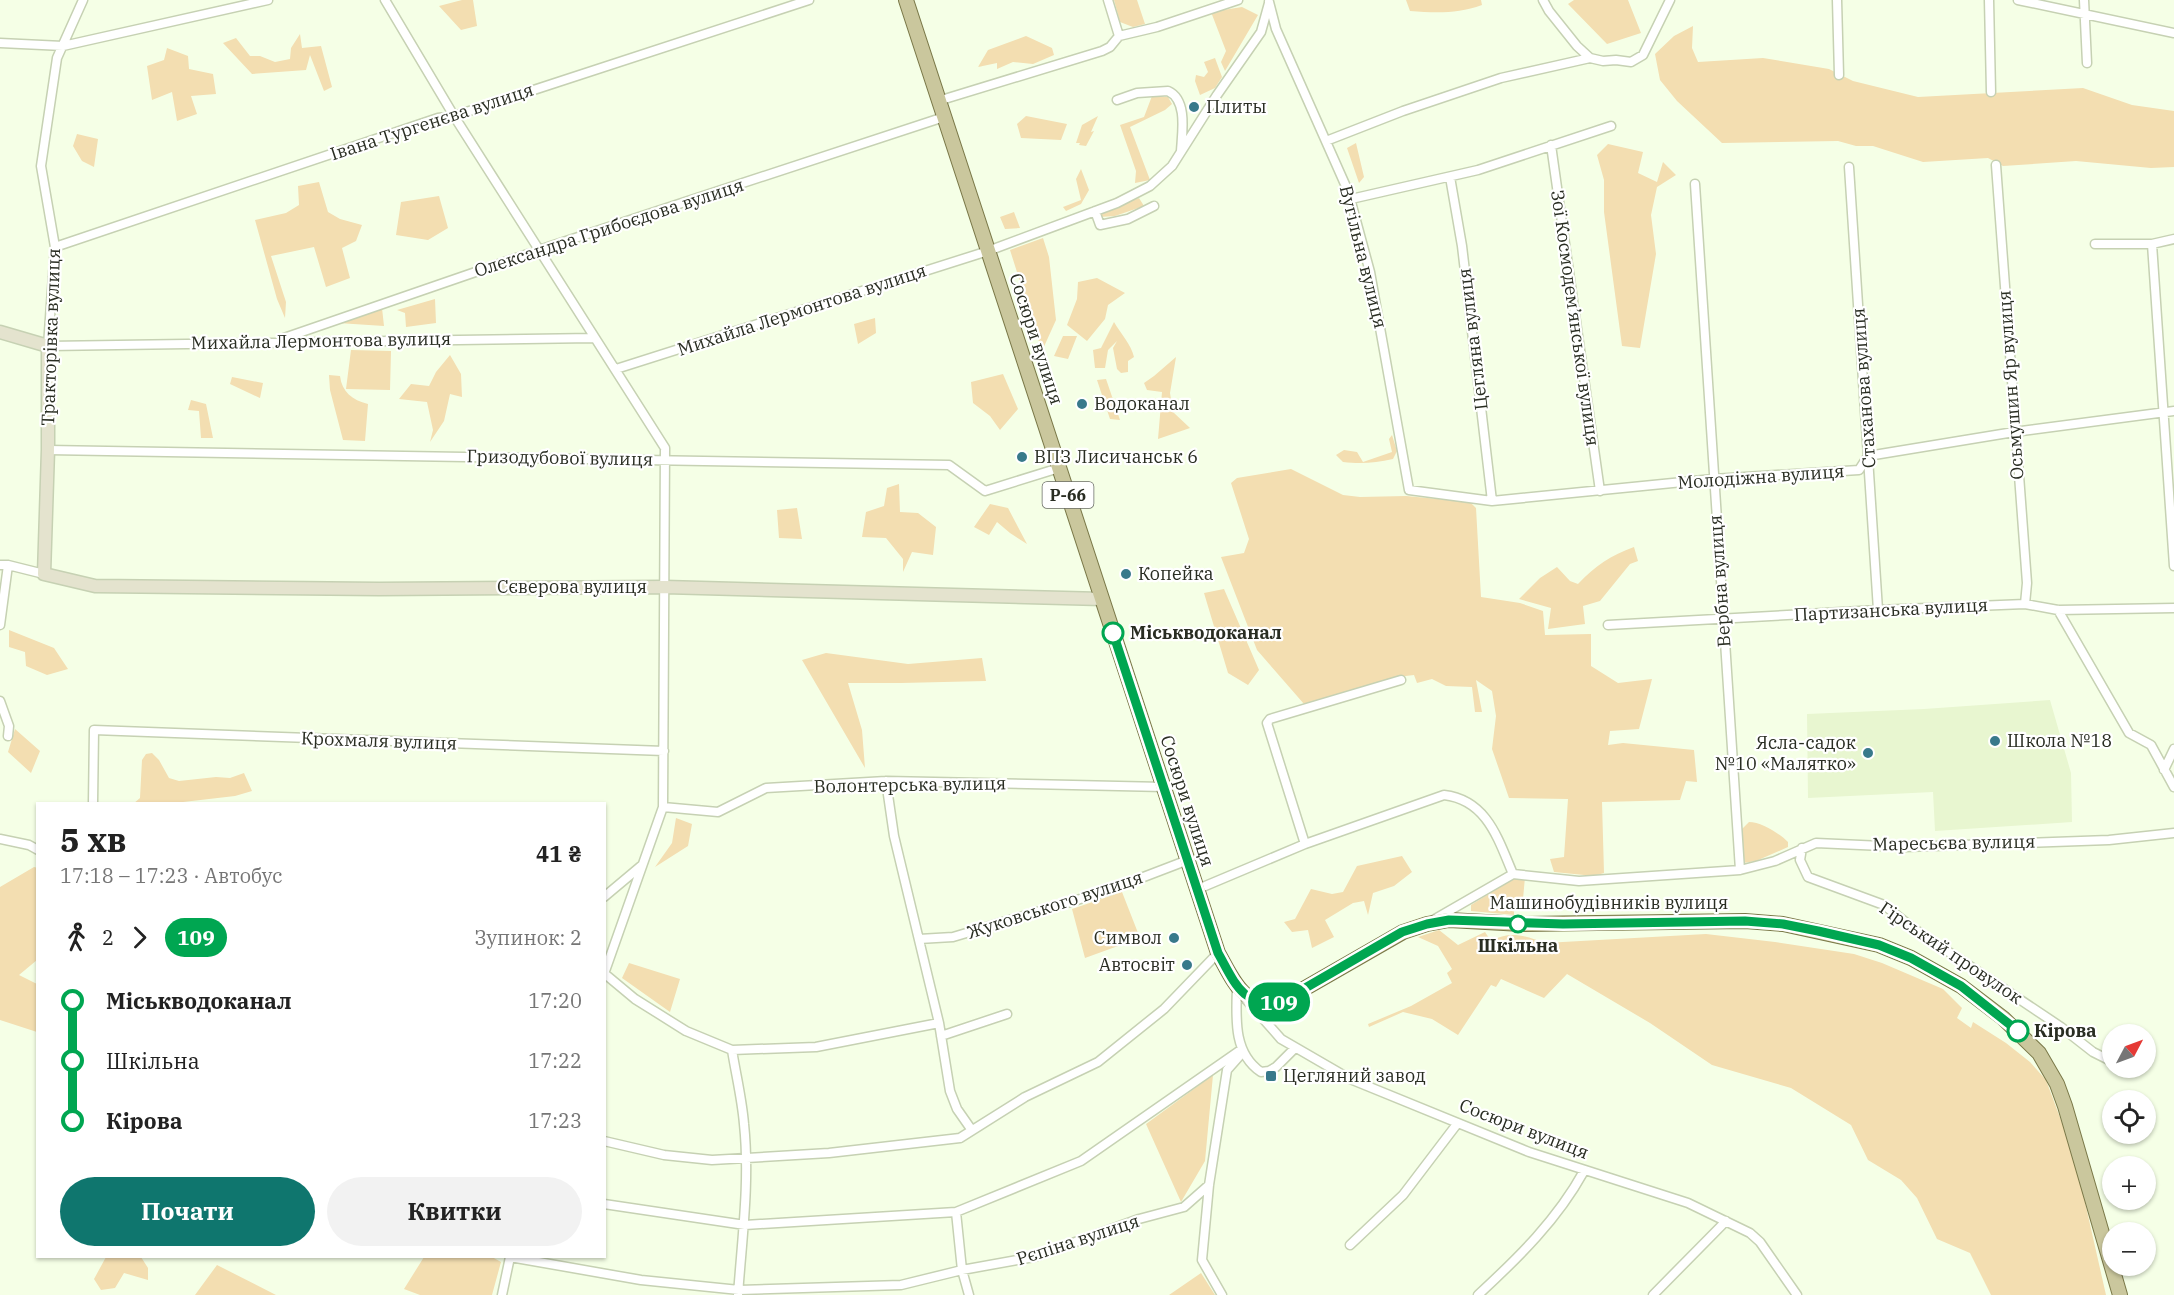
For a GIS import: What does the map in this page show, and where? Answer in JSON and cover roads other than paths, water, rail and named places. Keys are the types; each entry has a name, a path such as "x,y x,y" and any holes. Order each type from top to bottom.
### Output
{"main road":[{"name":"Сосюри вулиця","path":"906,0 1218,953 1237,987"},
{"path":"0,332 48,345"},
{"name":"Тракторівка вулиця","path":"44,574 48,450 48,345"},
{"name":"Сєверова вулиця","path":"44,574 95,586 379,589 665,587 1102,599"},
{"name":"Машинобудівників вулиця","path":"1237,987 1245,996 1258,1002 1265,1004 1281,1002 1402,932 1449,920 1563,924 1745,921 1783,924 1879,945 1911,958 1961,986 2025,1038 2048,1067 2065,1107 2120,1295"}],"street":[{"name":"Тракторівка вулиця","path":"48,345 55,247 41,166 57,58 83,0"},
{"path":"0,42 63,46 268,0"},
{"path":"385,0 537,250 665,448 663,807 606,971"},
{"name":"Івана Тургенєва вулиця","path":"55,247 438,118 454,116 809,0"},
{"path":"1108,0 1119,36"},
{"path":"939,100 1102,51 1110,47 1119,36 1157,27 1238,0"},
{"path":"1259,0 1271,1"},
{"path":"1543,0 1548,11 1590,58"},
{"path":"1326,141 1403,111 1501,78 1590,58 1631,62 1643,55 1670,0"},
{"path":"1837,0 1839,75"},
{"path":"1989,0 1991,92"},
{"path":"2018,0 2174,33"},
{"path":"2084,0 2087,63"},
{"name":"Вугільна вулиця","path":"1271,1 1276,29 1351,200 1372,282 1410,490"},
{"name":"Михайла Лермонтова вулиця","path":"616,369 988,251 1117,203 1150,186 1172,166 1261,32 1271,1"},
{"path":"1117,100 1137,93 1172,92 1181,109 1181,152"},
{"name":"Олександра Грибоєдова вулиця","path":"275,341 537,250 944,117"},
{"path":"1351,200 1450,177 1611,126"},
{"name":"Зої Космодем’янської вулиця","path":"1551,145 1600,491"},
{"name":"Осьмушин Яр вулиця","path":"1996,165 2027,583 2025,604"},
{"name":"Стаханова вулиця","path":"1849,167 1878,610"},
{"name":"Цегляна вулиця","path":"1450,177 1462,246 1492,501"},
{"name":"Вербна вулиця","path":"1695,184 1740,870"},
{"path":"1095,211 1100,225 1128,219 1154,206"},
{"path":"2095,244 2152,244 2174,239"},
{"path":"2152,244 2174,566"},
{"name":"Михайла Лермонтова вулиця","path":"48,345 593,338"},
{"name":"Молодіжна вулиця","path":"1410,490 1492,501 1713,479 1859,470 1868,456 2014,432 2174,411"},
{"name":"Гризодубової вулиця","path":"48,450 948,465 985,491 1059,468"},
{"path":"0,625 4,565 44,574"},
{"name":"Партизанська вулиця","path":"1608,625 2025,604 2058,610 2174,608"},
{"path":"2058,610 2129,733 2151,745 2174,788"},
{"path":"1305,844 1268,723 1270,719 1401,680"},
{"path":"0,701 9,726 8,736"},
{"name":"Крохмаля вулиця","path":"93,802 94,730 664,751"},
{"path":"2164,770 2174,749"},
{"path":"886,781 894,836 939,1023 950,1091 957,1109 971,1129"},
{"name":"Волонтерська вулиця","path":"663,807 718,812 766,788 886,781 1164,787"},
{"path":"1198,889 1305,844 1444,795 1457,796 1469,803 1489,822 1513,874 1427,924"},
{"name":"Маресьєва вулиця","path":"1513,874 1579,881 1740,870 1775,861 1816,843 1905,847 2109,840 2174,833"},
{"path":"0,839 29,845 36,849"},
{"name":"Гірський провулок","path":"1802,848 1800,860 1808,877 1884,905 1912,928 2102,1056"},
{"name":"Жуковського вулиця","path":"919,939 953,938 1107,891 1188,860"},
{"path":"606,895 643,865"},
{"path":"606,1141 664,1155 712,1160 746,1160 920,1144 960,1138 1026,1096 1098,1062 1164,1008 1218,953"},
{"path":"606,975 635,999 686,1031 732,1050 816,1047 939,1023"},
{"path":"1237,987 1236,1023 1242,1051 1252,1066 1261,1072 1269,1071 1295,1048"},
{"name":"Сосюри вулиця","path":"1237,987 1281,1039 1350,1080 1529,1152 1688,1203 1750,1233 1760,1242 1797,1295"},
{"path":"941,1036 1007,1014"},
{"path":"732,1050 744,1123 746,1160 745,1225 738,1293"},
{"path":"1222,1295 1202,1260 1209,1185 1227,1070 1242,1051"},
{"path":"606,1204 745,1225 956,1212 1081,1161 1242,1051"},
{"path":"1350,1245 1403,1195 1457,1124"},
{"path":"1478,1295 1535,1241 1567,1200 1584,1171"},
{"name":"Рєпіна вулиця","path":"516,1258 641,1280 738,1293 901,1285 962,1270 1034,1257 1139,1219 1184,1207 1209,1185"},
{"path":"956,1212 962,1270 969,1295"},
{"path":"1653,1295 1726,1221"},
{"path":"502,1295 510,1258"}],"place":[{"name":"Плиты","path":"1194,107"},
{"name":"Водоканал","path":"1082,404"},
{"name":"ВПЗ Лисичанськ 6","path":"1022,457"},
{"name":"Копейка","path":"1126,574"},
{"name":"Міськводоканал","path":"1113,633"},
{"name":"Школа №18","path":"1995,741"},
{"name":"Ясла-садок №10 «Малятко»","path":"1868,753"},
{"name":"Шкільна","path":"1518,924"},
{"name":"Символ","path":"1174,938"},
{"name":"Автосвіт","path":"1187,965"},
{"name":"Кірова","path":"2018,1031"},
{"name":"Цегляний завод","path":"1271,1076"}]}
